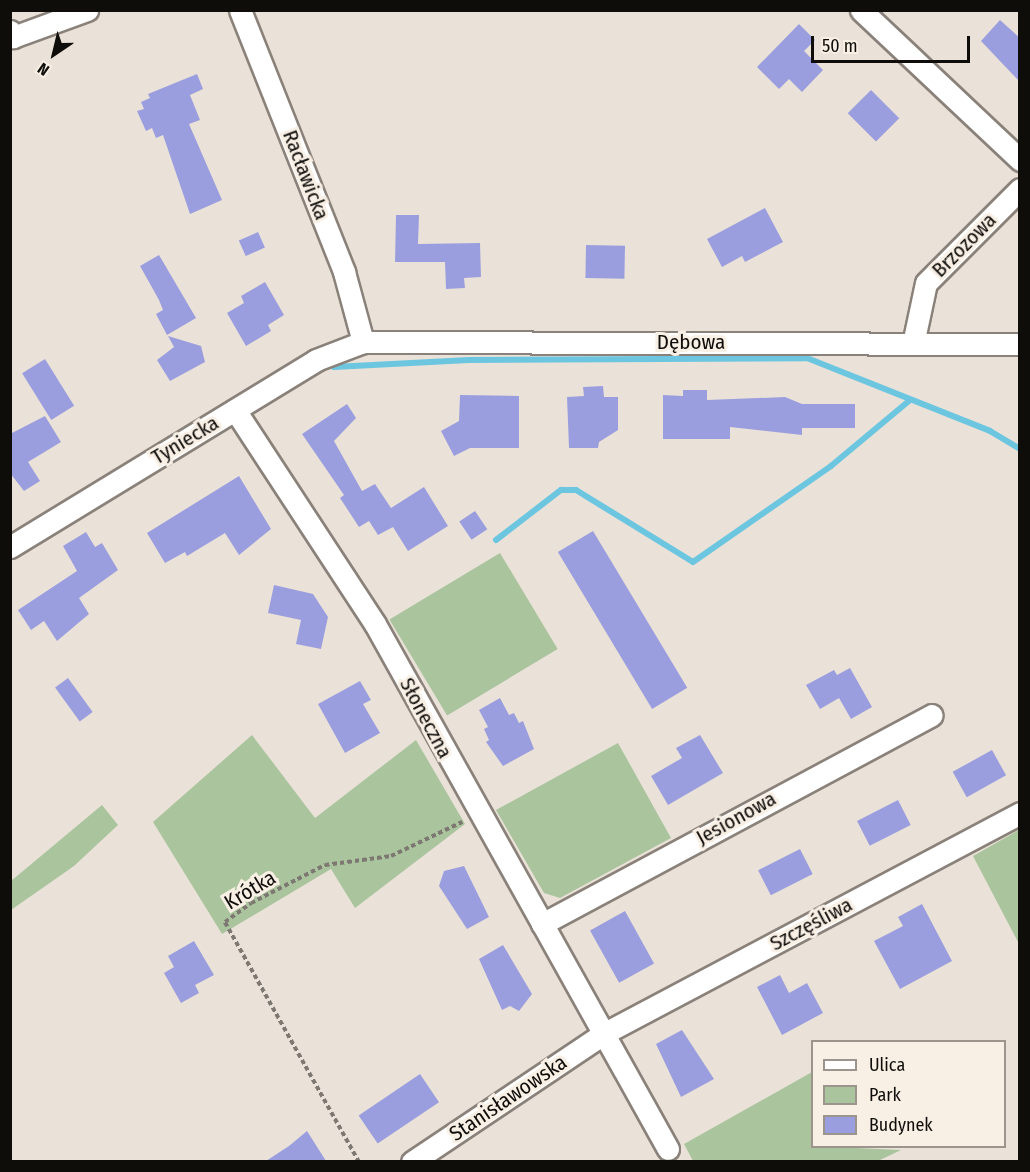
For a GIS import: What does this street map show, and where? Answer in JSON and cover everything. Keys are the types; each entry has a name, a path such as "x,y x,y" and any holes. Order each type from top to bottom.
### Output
{"street":[{"path":"12,34 87,10"},
{"name":"Racławicka","path":"240,10 344,272 363,342"},
{"path":"861,10 1020,160"},
{"name":"Brzozowa","path":"913,344 927,283 1020,189"},
{"name":"Dębowa","path":"363,342 1020,344"},
{"name":"Tyniecka","path":"10,546 316,360 363,342"},
{"name":"Słoneczna","path":"235,410 375,624 477,813 668,1149"},
{"name":"Jesionowa","path":"542,924 931,715"},
{"name":"Szczęśliwa","path":"603,1034 1020,813"},
{"name":"Stanisławowska","path":"412,1161 603,1034"}],"path":[{"name":"Krótka","path":"359,1161 225,922 250,903 325,865 391,856 442,836 477,813"}],"green space":[{"path":"500,553 558,649 447,715 389,619"},
{"path":"252,735 315,818 416,740 465,824 355,908 331,869 222,934 153,822"},
{"path":"618,743 671,838 560,898 544,893 496,810"},
{"path":"102,805 118,825 74,866 11,910 11,881"},
{"path":"1019,830 1019,944 973,856"},
{"path":"811,1073 811,1148 901,1150 878,1161 693,1161 684,1144"}],"building":[{"path":"1000,20 1020,38 1020,82 981,41"},
{"path":"799,24 815,40 804,51 823,70 802,92 789,79 779,89 757,67"},
{"path":"197,74 203,89 190,95 200,120 189,124 222,200 190,214 163,135 156,138 152,128 146,131 137,111 144,109 141,102 150,98 148,94"},
{"path":"871,90 899,118 876,142 848,113"},
{"path":"765,208 783,242 745,262 742,256 722,267 707,239"},
{"path":"396,215 419,215 418,244 480,243 481,277 464,278 465,288 446,289 445,262 395,262"},
{"path":"258,232 265,248 246,256 239,241"},
{"path":"586,245 625,246 624,279 585,278"},
{"path":"159,255 196,318 167,335 156,314 163,310 140,266"},
{"path":"265,282 284,315 268,325 271,331 246,346 227,313 244,303 241,296"},
{"path":"168,336 201,346 205,362 170,381 157,360 174,347"},
{"path":"45,359 74,406 51,420 22,373"},
{"path":"603,386 604,397 618,397 618,430 599,442 598,448 569,448 567,397 584,396 583,387"},
{"path":"683,390 707,390 707,400 785,397 802,404 855,404 855,428 802,428 802,435 730,427 730,439 663,439 663,395 683,396"},
{"path":"460,395 519,396 519,448 470,448 454,456 441,431 459,421"},
{"path":"347,404 356,418 334,441 362,491 375,484 391,508 424,487 448,526 408,551 393,527 378,535 369,521 359,527 340,498 344,495 302,434"},
{"path":"45,416 61,442 28,462 40,481 24,491 10,473 10,434"},
{"path":"239,476 271,529 239,555 225,533 187,556 185,552 165,563 147,533"},
{"path":"475,511 487,529 472,540 459,522"},
{"path":"593,531 687,688 652,709 558,552"},
{"path":"86,532 95,547 102,543 118,570 79,598 89,614 57,641 44,621 31,630 18,610 77,571 63,546"},
{"path":"274,585 313,594 328,617 321,649 296,644 301,620 268,613"},
{"path":"850,668 872,707 851,719 839,698 820,709 806,685 834,670 837,675"},
{"path":"68,678 93,712 80,721 55,687"},
{"path":"360,681 371,700 363,704 380,733 345,753 318,704"},
{"path":"500,698 509,715 514,713 519,723 523,721 534,749 503,766 486,742 489,740 484,729 488,727 479,710"},
{"path":"700,735 723,773 668,805 651,776 682,758 676,748"},
{"path":"992,750 1006,775 967,797 953,772"},
{"path":"898,800 911,825 870,846 857,821"},
{"path":"800,849 813,874 771,895 758,870"},
{"path":"464,866 489,917 467,929 439,886 444,871"},
{"path":"922,904 952,961 900,989 874,941 903,926 898,917"},
{"path":"625,911 654,963 619,983 590,930"},
{"path":"194,941 214,975 195,985 199,993 181,1003 164,973 174,967 168,956"},
{"path":"503,945 532,994 519,1011 510,1006 502,1010 479,959"},
{"path":"780,975 789,993 807,983 823,1013 782,1035 757,987"},
{"path":"682,1030 714,1079 681,1097 656,1044"},
{"path":"420,1074 439,1102 378,1144 359,1115"},
{"path":"307,1131 326,1161 266,1161 289,1146"}],"waterway":[{"path":"334,367 469,360 807,358 990,431 1020,449"},
{"path":"496,540 561,490 576,490 693,562 831,466 910,400"}]}
